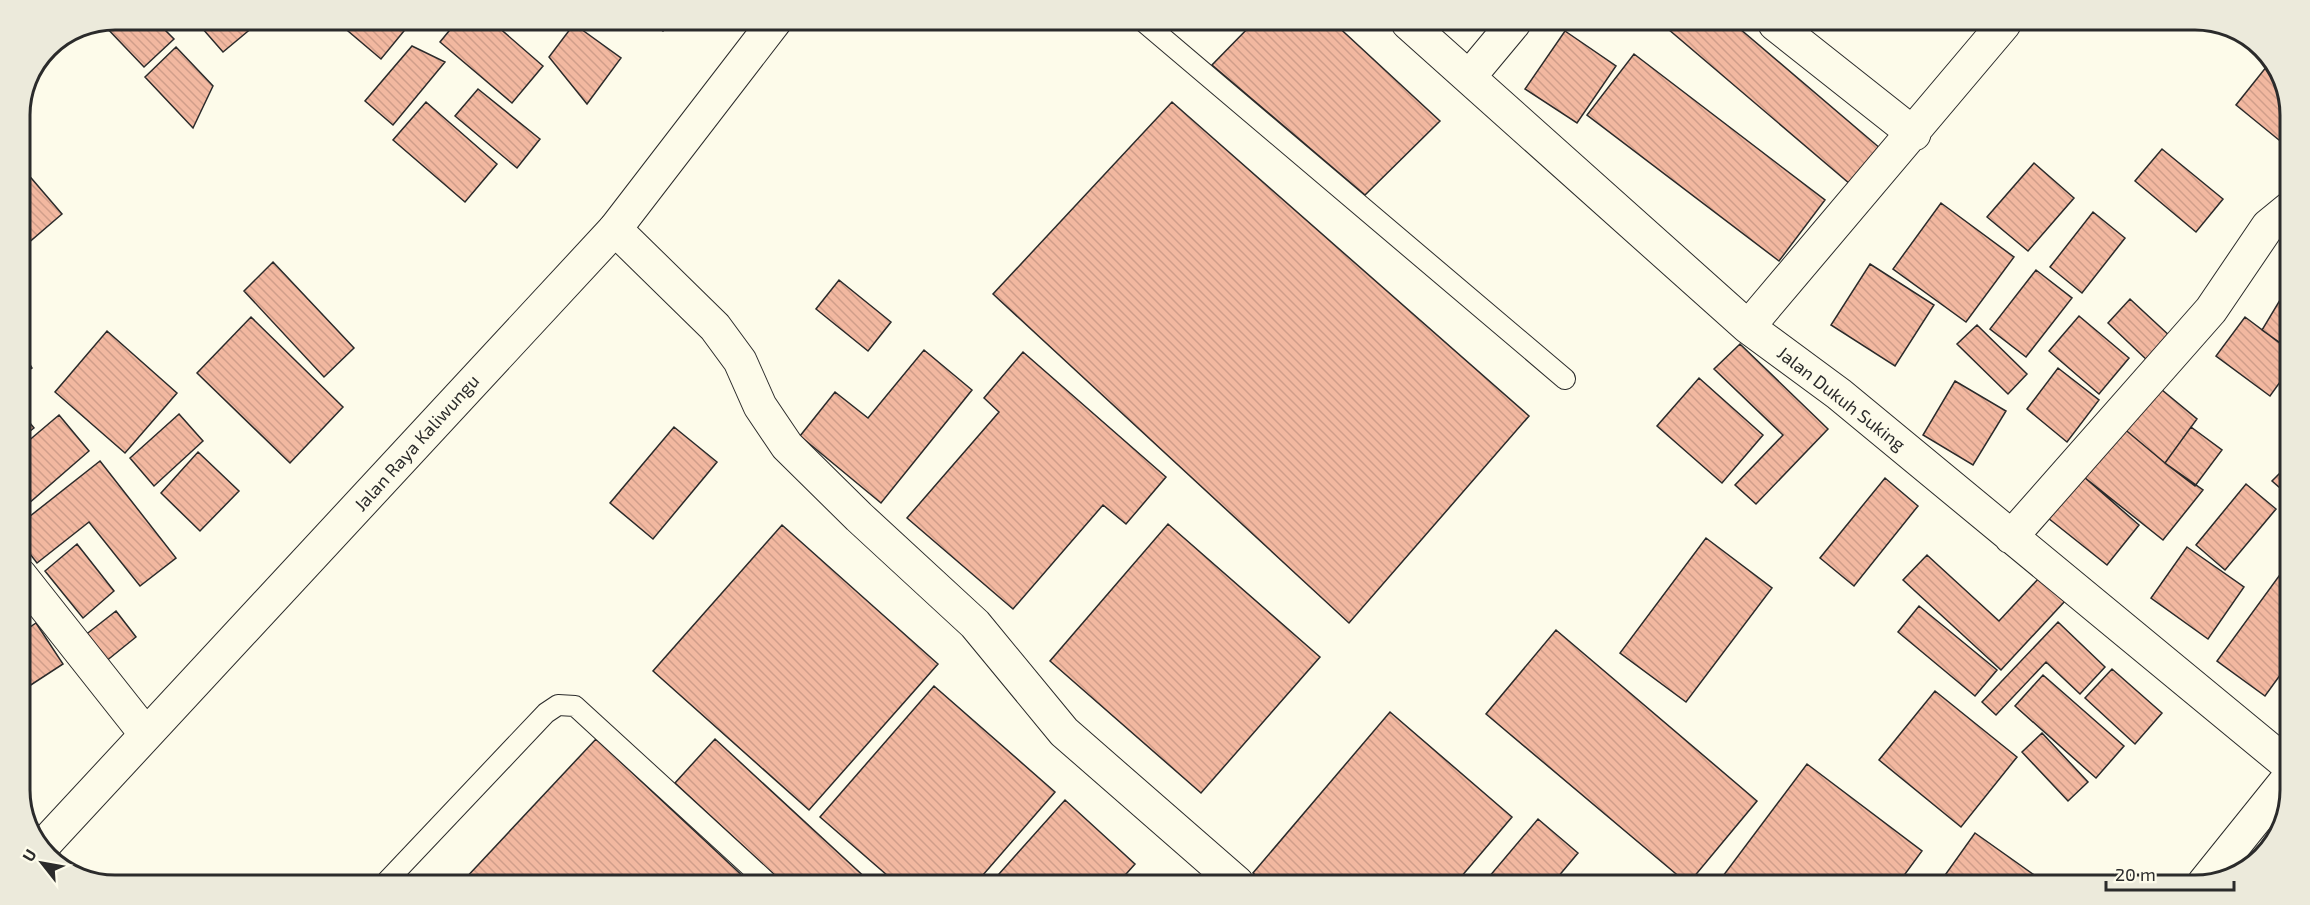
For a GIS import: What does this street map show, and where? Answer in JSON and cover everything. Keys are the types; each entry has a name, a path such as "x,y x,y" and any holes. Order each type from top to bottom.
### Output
{"street":[{"name":"Jalan Raya Kaliwungu","path":"55,833 615,230 768,30"},
{"name":"Jalan Dukuh Suking","path":"1416,30 1748,327 1839,394 2280,758"},
{"path":"1469,77 1508,30"},
{"path":"1783,30 1914,134"},
{"path":"1748,327 1914,134 1999,30"},
{"path":"2011,537 2211,310 2268,226 2280,216"},
{"path":"615,230 715,327 740,361 760,406 787,446 859,517 975,624 1064,732 1228,875"},
{"path":"30,588 146,733"},
{"path":"2212,873 2280,788"}],"lane":[{"path":"1153,30 1565,379"},
{"path":"393,875 546,713 558,705 575,706 759,875"}],"building":[{"path":"165,30 174,39 144,67 109,31"},
{"path":"204,30 249,30 223,52"},
{"path":"347,30 405,30 381,59"},
{"path":"450,30 502,30 543,66 512,103 440,42"},
{"path":"569,30 582,30 621,58 587,104 549,57"},
{"path":"1246,30 1342,30 1440,121 1365,195 1212,65"},
{"path":"1669,30 1741,30 1881,149 1850,184"},
{"path":"1565,31 1616,66 1577,123 1525,89"},
{"path":"412,46 445,62 393,125 365,101"},
{"path":"176,47 213,86 193,128 145,77"},
{"path":"1634,54 1825,200 1779,261 1587,115"},
{"path":"2266,67 2277,93 2280,109 2280,141 2236,105"},
{"path":"478,89 540,139 517,168 455,116"},
{"path":"426,102 497,164 465,202 393,140"},
{"path":"1172,102 1529,416 1349,623 993,294"},
{"path":"2162,149 2223,199 2196,232 2135,181"},
{"path":"2034,163 2074,198 2028,251 1987,217"},
{"path":"30,177 62,214 30,241"},
{"path":"1941,203 2014,257 1966,322 1893,269"},
{"path":"2093,212 2125,238 2082,293 2050,267"},
{"path":"273,262 354,348 324,377 244,291"},
{"path":"1870,264 1934,305 1895,366 1831,325"},
{"path":"2036,270 2072,298 2026,357 1990,329"},
{"path":"839,280 891,322 868,351 816,309"},
{"path":"2130,299 2172,338 2149,362 2108,323"},
{"path":"2280,300 2280,343 2262,330"},
{"path":"2079,316 2129,358 2099,394 2049,351"},
{"path":"251,317 343,407 290,463 197,373"},
{"path":"2245,317 2280,343 2280,382 2270,396 2216,356"},
{"path":"1977,325 2027,374 2008,394 1957,344"},
{"path":"107,331 177,393 125,453 55,392"},
{"path":"1740,344 1828,429 1756,504 1735,485 1783,435 1714,369"},
{"path":"924,350 972,390 881,503 800,436 835,392 868,418"},
{"path":"1023,352 1166,477 1126,524 1103,505 1013,609 907,518 999,412 984,398"},
{"path":"2058,368 2099,400 2067,442 2027,409"},
{"path":"1699,378 1763,435 1722,483 1657,426"},
{"path":"1955,381 2006,411 1973,465 1923,435"},
{"path":"2156,385 2197,419 2165,463 2122,427"},
{"path":"179,414 203,441 154,486 130,458"},
{"path":"59,415 89,451 30,502 30,440"},
{"path":"674,427 717,462 653,539 610,503"},
{"path":"2122,427 2165,463 2203,490 2163,540 2084,477"},
{"path":"2191,427 2222,450 2195,486 2165,463"},
{"path":"198,452 239,491 200,531 161,493"},
{"path":"100,461 176,558 140,586 89,522 37,563 30,554 30,516"},
{"path":"2280,473 2280,488 2272,481"},
{"path":"2084,477 2139,525 2107,565 2048,518"},
{"path":"1885,478 1918,506 1854,586 1820,558"},
{"path":"2246,484 2276,509 2225,570 2196,545"},
{"path":"1168,524 1320,657 1201,793 1050,661"},
{"path":"782,525 938,664 809,810 653,671"},
{"path":"1706,538 1772,588 1686,702 1620,653"},
{"path":"77,544 114,591 83,618 45,571"},
{"path":"2187,547 2244,587 2208,639 2151,598"},
{"path":"1927,555 1999,621 2039,578 2065,601 2001,670 1903,580"},
{"path":"2280,575 2280,675 2265,696 2217,661"},
{"path":"1919,606 1997,670 1975,696 1898,632"},
{"path":"116,611 136,637 105,662 84,636"},
{"path":"2058,622 2105,667 2080,694 2046,662 1996,715 1982,702"},
{"path":"36,623 63,664 30,685 30,627"},
{"path":"1556,630 1757,801 1695,875 1677,875 1486,714"},
{"path":"2112,669 2162,713 2135,744 2085,698"},
{"path":"2043,675 2124,746 2096,778 2015,706"},
{"path":"934,686 1055,792 983,875 887,875 820,817"},
{"path":"1935,691 2017,757 1961,827 1879,760"},
{"path":"1390,712 1512,817 1463,875 1256,875 1253,873"},
{"path":"2042,733 2088,782 2068,801 2022,752"},
{"path":"596,739 742,875 469,875"},
{"path":"715,739 862,875 774,875 675,783"},
{"path":"1807,764 1922,851 1904,875 1724,875"},
{"path":"1065,800 1135,864 1125,875 998,875"},
{"path":"1538,819 1578,853 1560,875 1491,875"},
{"path":"1975,833 2034,875 1945,875"}]}
